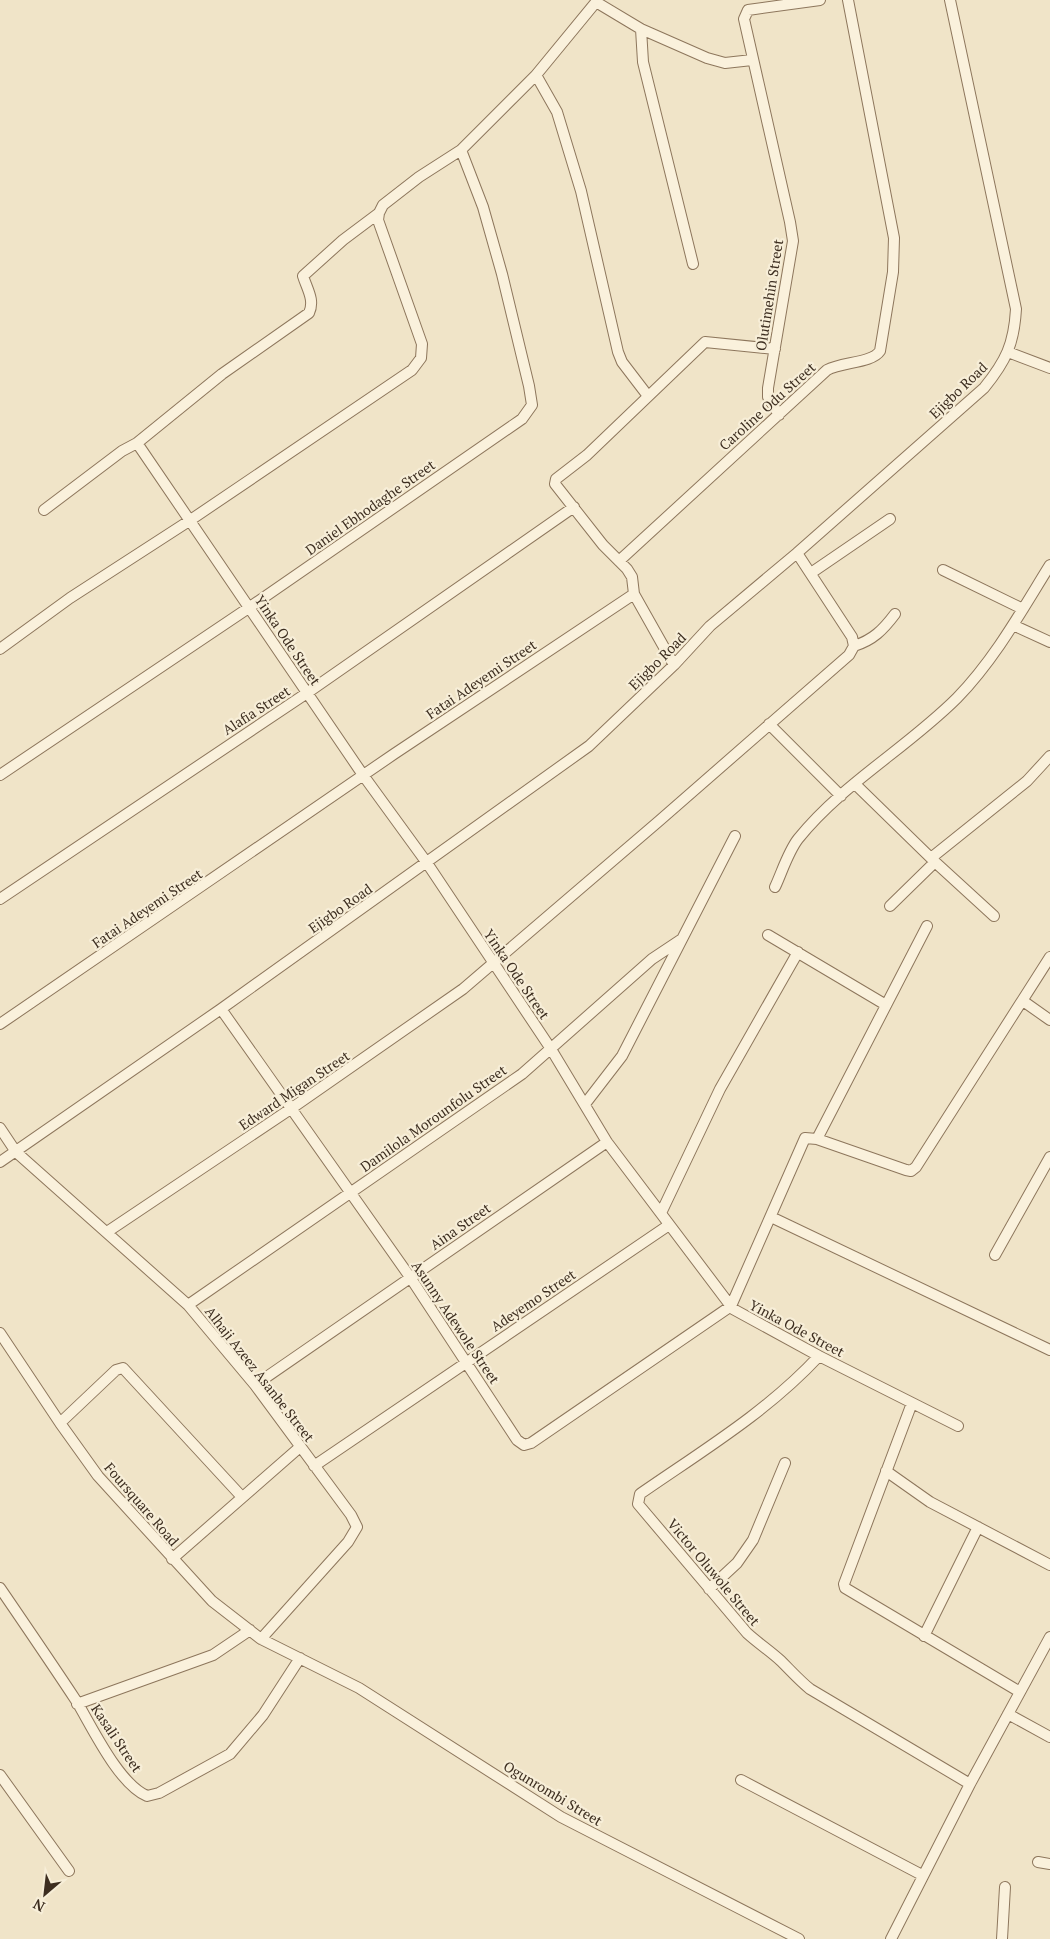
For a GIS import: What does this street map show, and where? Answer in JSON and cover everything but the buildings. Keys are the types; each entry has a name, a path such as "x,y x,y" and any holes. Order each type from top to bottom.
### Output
{"street":[{"path":"771,4 820,0"},
{"name":"Caroline Odu Street","path":"619,561 827,370 839,364 877,356 880,351 896,252 848,0"},
{"name":"Ejigbo Road","path":"0,1162 221,1009 589,746 674,666 710,626 797,553 984,388 999,369 1008,352 1014,332 1016,309 950,0"},
{"path":"0,649 70,598 189,521 412,370 421,358 422,344 378,220 383,205 419,177 461,150 536,75 596,2 641,29 718,62 752,60"},
{"name":"Olutimehin Street","path":"771,4 748,10 744,19 793,241 774,349 768,398 779,415"},
{"path":"641,29 643,62 694,264"},
{"path":"536,75 557,112 581,191 618,352 622,362 648,396"},
{"name":"Daniel Ebhodaghe Street","path":"0,775 250,607 522,418 532,405 502,274 483,207 461,150"},
{"path":"44,510 122,451 137,443 200,391 309,313 312,307 311,298 304,276 343,240 379,213"},
{"path":"674,666 634,594 632,578 555,484 556,478 587,455 705,342 774,349"},
{"path":"1008,352 1050,368"},
{"name":"Yinka Ode Street","path":"137,443 363,775 427,863 551,1049 607,1142 731,1306 737,1312 819,1356 958,1426"},
{"name":"Alafia Street","path":"0,899 307,693 574,508"},
{"path":"811,573 890,519"},
{"path":"797,553 852,637 854,646 871,640 883,630 895,614"},
{"path":"775,887 796,842 841,796 956,698 978,673 1013,625 1050,565"},
{"path":"943,570 1023,608"},
{"name":"Fatai Adeyemi Street","path":"0,1024 363,775 634,594"},
{"path":"1013,625 1050,642"},
{"name":"Edward Migan Street","path":"107,1232 292,1108 463,989 494,965 849,655 854,646"},
{"path":"770,724 841,796"},
{"path":"890,906 933,860 1027,782 1050,756"},
{"path":"855,784 994,916"},
{"path":"585,1104 622,1056 735,836"},
{"path":"817,1139 927,926"},
{"path":"768,935 886,1005"},
{"name":"Damilola Morounfolu Street","path":"188,1305 522,1074 652,959 682,939"},
{"path":"660,1213 720,1090 798,952"},
{"path":"731,1306 771,1217 802,1141 809,1137 817,1139 911,1171 1050,957"},
{"path":"1023,1000 1050,1020"},
{"name":"Asunny Adewole Street","path":"221,1009 410,1277 517,1440 524,1445 531,1443 731,1306"},
{"path":"0,1128 16,1152"},
{"name":"Aina Street","path":"255,1385 607,1142"},
{"name":"Alhaji Azeez Asanbe Street","path":"16,1152 188,1305 255,1385 358,1527 348,1542 261,1639"},
{"path":"994,1255 1050,1157"},
{"path":"771,1217 1050,1350"},
{"name":"Adeyemo Street","path":"314,1466 669,1224"},
{"name":"Foursquare Road","path":"0,1333 98,1476 172,1559 212,1602 261,1639 300,1658"},
{"name":"Victor Oluwole Street","path":"819,1356 782,1393 735,1429 640,1494 638,1504 747,1633 810,1689 970,1784"},
{"path":"60,1423 116,1370 123,1368 242,1497"},
{"path":"912,1403 845,1588 1020,1692"},
{"path":"172,1559 300,1447"},
{"path":"709,1589 737,1563 753,1540 784,1463"},
{"path":"886,1471 930,1502 1050,1565"},
{"path":"924,1636 978,1527"},
{"name":"Kasali Street","path":"0,1588 77,1704 101,1744 136,1791 147,1796 159,1793 230,1754 263,1715 300,1658"},
{"path":"77,1704 213,1655 250,1630"},
{"path":"892,1939 922,1875 1050,1637"},
{"name":"Ogunrombi Street","path":"300,1658 359,1688 561,1817 799,1939"},
{"path":"1008,1714 1050,1737"},
{"path":"0,1775 69,1871"},
{"path":"741,1780 922,1875"},
{"path":"1038,1862 1050,1864"},
{"path":"1002,1939 1005,1887"}]}
